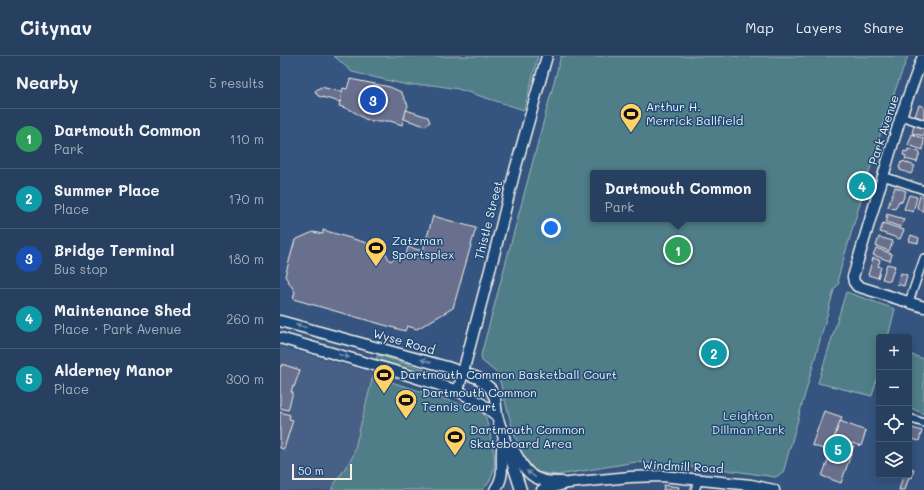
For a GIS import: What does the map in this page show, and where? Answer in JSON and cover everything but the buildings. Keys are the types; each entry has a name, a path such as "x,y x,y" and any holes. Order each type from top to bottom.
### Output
{"main road":[{"name":"Thistle Street","path":"458,391 515,170 547,56"},
{"name":"Park Avenue","path":"909,302 857,286 853,277 901,116 923,56"},
{"path":"909,302 924,307"},
{"name":"Wyse Road","path":"280,321 463,372 478,378 490,388 495,398 497,416 521,490"},
{"path":"280,338 458,391 482,404 497,416"},
{"path":"504,435 526,470 534,476 540,480 568,483"},
{"path":"495,490 500,483 503,468 502,450 504,435"},
{"name":"Windmill Road","path":"542,490 568,483 630,477 662,476 751,485 774,490"}],"street":[{"path":"901,116 924,124"},
{"path":"883,176 924,190"},
{"path":"909,302 924,258"},
{"path":"912,419 924,423"},
{"path":"695,490 700,479"}],"shaded area":[{"path":"280,347 373,373 353,456 332,490 280,490"}],"green space":[{"path":"334,56 538,56 524,110 458,89 433,85 407,85 352,72"},
{"name":"Leighton Dillman Park","path":"561,56 908,56 886,115 838,278 839,283 834,290 783,473 775,477 727,470 636,462 558,475 536,472 521,454 498,374 482,361 481,355"},
{"path":"846,292 895,309 889,334 876,334 876,382 872,396 818,383"},
{"path":"378,355 442,375 441,379 376,359"},
{"path":"912,355 924,359 924,414 912,408"},
{"path":"373,376 479,410 483,413 486,418 493,446 494,465 493,474 489,482 482,490 332,490 353,456"}],"place":[{"name":"Bridge Terminal","path":"373,100"},
{"name":"Arthur H. Merrick Ballfield","path":"631,134"},
{"name":"Maintenance Shed","path":"862,186"},
{"name":"Dartmouth Common","path":"678,250"},
{"name":"Zatzman Sportsplex","path":"376,268"},
{"name":"Summer Place","path":"714,353"},
{"name":"Dartmouth Common Basketball Court","path":"384,394"},
{"name":"Dartmouth Common Tennis Court","path":"406,420"},
{"name":"Alderney Manor","path":"838,449"},
{"name":"Dartmouth Common Skateboard Area","path":"455,456"}]}
